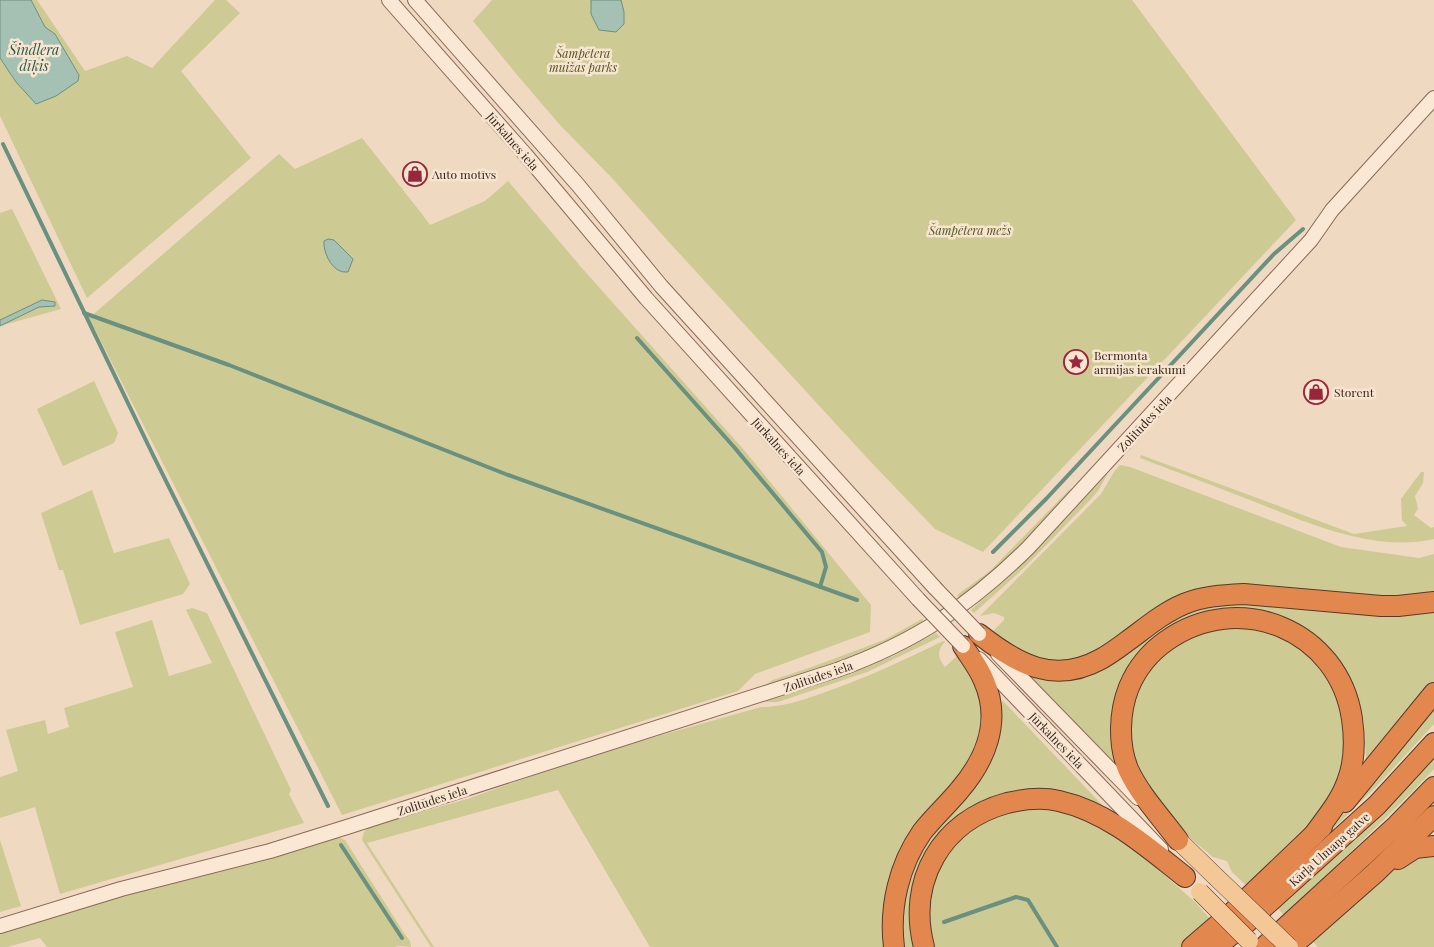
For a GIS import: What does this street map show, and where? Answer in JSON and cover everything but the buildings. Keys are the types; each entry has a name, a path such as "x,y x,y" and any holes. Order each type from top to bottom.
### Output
{"highway":[{"path":"971,640 1036,668 1059,670 1086,666 1101,659 1167,613 1185,604 1204,598 1244,594 1380,606 1434,602"},
{"path":"1178,840 1139,789 1127,767 1121,740 1124,704 1133,677 1148,656 1160,645 1193,626 1227,618 1254,619 1294,634 1329,661 1342,684 1351,710 1354,728 1353,763 1343,793 1313,836"},
{"path":"894,947 892,921 894,906 898,882 907,859 914,844 928,824 958,792 977,768 988,744 991,718 989,694 979,671 971,640"},
{"path":"1192,947 1235,910 1313,836 1370,773 1434,693"},
{"name":"Kārļa Ulmaņa gatve","path":"1216,947 1245,924 1377,805 1434,743"},
{"path":"1264,947 1397,825 1434,787"},
{"path":"924,947 920,923 920,900 925,879 935,855 949,836 966,822 987,810 1012,802 1050,799 1089,812 1138,840 1185,877"},
{"path":"1290,947 1375,873 1434,816"},
{"path":"1375,873 1415,848 1434,846"}],"main road":[{"path":"1178,840 1290,947"},
{"path":"1185,877 1255,947"}],"street":[{"name":"Jūrkalnes iela","path":"389,0 525,154 646,298 918,599 971,640 1178,840"},
{"name":"Jūrkalnes iela","path":"415,0 578,185 661,286 934,588 971,640 975,655 1134,820 1185,877"},
{"name":"Zolitūdes iela","path":"0,926 121,889 270,851 837,670 891,648 940,622 984,589 1028,548 1305,247 1332,210 1434,98"}],"green space":[{"path":"31,0 37,0 85,71 127,56 152,68 215,0 226,0 240,13 181,71 251,158 87,298 0,116 0,58 16,82 78,81 79,74 55,34 45,27"},
{"name":"Šampētera mežs","path":"492,0 1132,0 1296,220 983,552 935,529 869,460 611,177 560,125 473,21"},
{"path":"362,138 430,225 485,201 508,181 581,267 744,450 871,605 870,632 755,674 738,691 342,815 89,318 279,154 295,169"},
{"path":"12,209 61,309 0,326 0,213"},
{"path":"94,381 118,433 114,443 63,466 37,409"},
{"path":"1141,455 1354,534 1407,526 1402,520 1401,499 1421,472 1424,472 1423,483 1415,496 1418,509 1414,515 1431,528 1434,527 1434,539 1411,542 1387,542 1340,533 1317,526 1140,458"},
{"path":"1120,465 1130,467 1341,547 1419,558 1434,554 1434,595 1397,600 1240,587 1108,648 1069,663 1027,658 992,632 1004,620 1004,617 994,613 980,616 1101,494"},
{"path":"1108,473 1098,491 1090,500 1024,568 974,613 971,610 1025,561"},
{"path":"1078,485 996,570 960,599 957,595 990,571 1069,490"},
{"path":"92,490 114,553 169,538 190,584 183,594 80,625 63,570 59,570 41,513"},
{"path":"1219,602 1434,608 1434,681 1370,761 1366,761 1364,723 1360,706 1349,677 1338,659 1228,609 1214,611 1186,619 1160,635 1144,648 1117,766 1030,676 1030,674 1048,677 1167,621"},
{"path":"192,608 207,613 291,790 289,794 304,823 60,894 35,807 0,818 0,777 18,771 6,730 45,720 48,734 69,727 64,708 133,687 115,632 152,620 169,676 212,663 186,610"},
{"path":"922,619 925,622 866,653 760,688 773,680 884,640"},
{"path":"1215,627 1247,627 1276,633 1313,656 1344,708 1345,766 1329,800 1250,889 1232,872 1227,861 1213,857 1189,837 1160,806 1143,781 1132,754 1130,725 1135,693 1147,672 1168,650"},
{"path":"936,633 940,637 867,672 778,702 764,702 868,667"},
{"path":"943,641 945,642 940,648 939,654 943,664 945,667 957,656 961,657 970,667 984,707 979,751 925,818 887,947 650,947 558,790 367,843 434,947 431,947 362,840 364,832 369,827 467,799 554,768 761,707 784,705 813,697 883,669"},
{"path":"1003,701 1106,809 1069,794 949,827 916,947 900,947 904,883 997,704"},
{"path":"1434,701 1434,724 1376,787 1265,895 1364,791"},
{"path":"1434,754 1434,769 1285,916 1277,908"},
{"path":"1034,805 1076,815 1127,842 1196,903 1211,920 1182,947 933,947 928,921 928,905 935,879 947,856 964,836 991,817"},
{"path":"338,837 345,840 410,941 411,947 47,947 40,938 7,947 0,947 0,930 317,841"},
{"path":"0,840 21,906 0,912"},
{"path":"1434,852 1434,947 1318,947 1309,938 1402,862"}],"water":[{"name":"Šindlera dīķis","path":"0,0 31,0 45,27 55,34 79,75 78,81 56,96 36,104 16,82 0,58"},
{"path":"591,0 621,0 624,24 616,32 599,30 591,14"},
{"path":"328,239 334,240 353,259 348,272 336,269 330,262 324,245 324,241"},
{"path":"42,300 55,302 55,306 39,307 0,326 0,320"}],"waterway":[{"path":"3,144 153,455 328,806"},
{"path":"993,552 1046,499 1274,254 1303,229"},
{"path":"84,313 229,365 508,475 857,600"},
{"path":"637,338 734,447 822,552 826,567 820,587"},
{"path":"341,845 402,938"},
{"path":"944,922 1016,897 1028,900 1057,947"}],"place":[{"name":"Auto motīvs","path":"415,174"},
{"name":"Bermonta armijas ierakumi","path":"1076,362"},
{"name":"Storent","path":"1316,392"}],"park label":[{"name":"Šampētera muižas parks","path":"583,60"}]}
